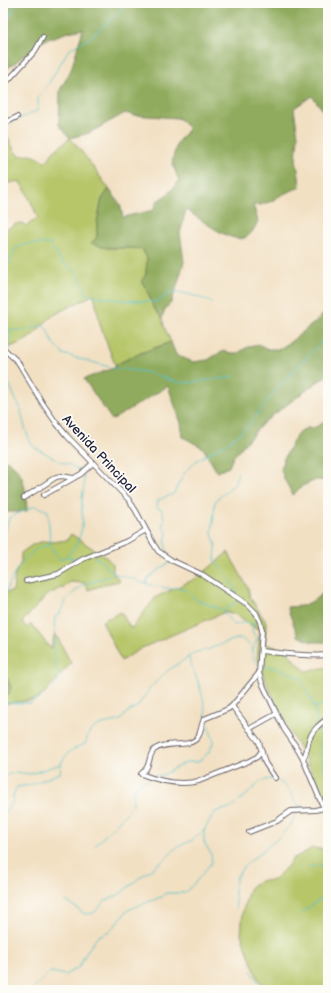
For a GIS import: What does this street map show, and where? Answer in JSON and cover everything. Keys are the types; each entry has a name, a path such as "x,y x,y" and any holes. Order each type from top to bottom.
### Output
{"street":[{"path":"3,86 35,51 43,37"},
{"path":"3,124 17,118"},
{"name":"Avenida Principal","path":"3,348 18,362 56,424 129,500 154,546 164,556 203,575 253,609 257,615 262,633 259,673"},
{"path":"44,495 83,472 93,463"},
{"path":"24,498 56,477 62,476 73,478"},
{"path":"26,581 58,574 83,559 127,542 146,530"},
{"path":"261,651 328,655"},
{"path":"259,673 232,706 204,719 199,736 195,740 186,744 162,746 154,751 150,758 148,767 141,774 162,781 177,783 199,781 244,764 257,757 262,751"},
{"path":"259,673 276,714 303,759 328,814"},
{"path":"232,706 260,743 265,763 274,778"},
{"path":"249,729 276,714"},
{"path":"303,759 307,752 312,733 328,718"},
{"path":"249,832 277,821 291,811 324,808"}],"green space":[{"path":"3,3 328,3 328,114 312,96 294,108 298,136 296,160 300,187 281,195 272,201 261,205 253,205 258,221 251,233 244,238 238,239 231,237 215,229 186,210 180,233 184,262 171,303 165,309 162,318 153,307 142,281 146,274 147,258 142,249 106,248 91,243 97,237 97,222 102,199 109,189 120,204 123,217 154,210 157,201 168,194 179,181 172,162 177,143 189,128 178,118 133,115 125,113 89,133 70,138 59,125 60,90 71,70 83,29 68,32 43,41 3,72 3,40 7,22 3,11"},
{"path":"3,127 15,152 20,156 33,156 44,162 48,160 53,152 70,138 82,152 109,189 102,199 97,222 97,237 106,248 142,249 147,258 146,274 142,281 153,307 162,318 171,342 141,353 115,365 100,325 94,294 55,314 25,341 3,349 3,231 16,224 22,223 26,226 38,218 26,191 19,181 3,185"},
{"path":"328,309 328,375 264,422 233,457 229,467 217,472 203,448 183,437 181,423 168,386 112,420 84,379 116,367 115,365 141,353 171,342 176,355 193,362 208,360 224,351 238,353 253,345 260,345 268,349 279,349 319,319"},
{"path":"328,420 328,481 316,480 302,486 293,495 281,470 284,458 296,436 301,431 320,425"},
{"path":"3,458 15,467 22,477 25,488 27,511 3,512"},
{"path":"71,534 107,558 113,564 113,573 120,581 88,590 85,583 70,582 63,589 61,588 47,595 22,622 27,628 31,624 51,649 55,633 71,663 39,699 3,704 3,699 9,694 7,679 3,679 3,640 5,630 3,622 3,593 13,591 15,574 21,562 21,553 32,545 44,541 53,542 67,540"},
{"path":"228,552 248,588 250,597 266,622 265,644 286,650 306,671 328,667 328,808 305,758 288,729 264,678 262,666 257,659 260,630 236,614 225,612 142,648 121,661 102,621 121,612 131,629 156,597 197,578"},
{"path":"328,590 328,642 312,642 298,636 287,607 302,606 311,602"},
{"path":"7,678 11,687 9,694 3,699 3,679"},
{"path":"313,848 322,849 328,852 328,990 267,990 258,979 241,934 243,911 249,889 260,881 274,880 292,859"}],"waterway":[{"path":"3,25 8,21 16,3"},
{"path":"3,126 37,111 38,97 49,83 68,51 87,40 113,17 126,3"},
{"path":"3,271 8,266 14,250 17,247 30,244 49,244 61,261 77,273 86,294 120,300 156,302 172,292 180,292 212,302"},
{"path":"3,304 3,313"},
{"path":"3,316 10,333 10,351"},
{"path":"9,330 28,330 42,325 47,329 53,343 63,354 113,368 146,372 173,381 184,383 234,377"},
{"path":"167,554 165,542 167,533 163,525 164,517 162,510 157,507 158,500 174,493 184,473 196,461 231,440 245,429 279,386 328,335"},
{"path":"8,357 6,364 6,376 20,407 31,444 59,461 81,471"},
{"path":"238,473 234,485 216,500 212,533 216,546 215,561 224,571 238,595"},
{"path":"3,533 10,517 35,506 39,507 48,511 51,547 60,560 67,556 76,544 82,527 83,474"},
{"path":"3,598 13,576 23,561 38,548 50,545"},
{"path":"68,557 72,559 84,556"},
{"path":"94,557 117,575 132,578 146,584 171,589 178,587 186,590 196,600 221,609 234,625 245,622 254,624 252,631 257,639 253,649 253,658 258,665"},
{"path":"146,584 148,578 170,562"},
{"path":"3,701 12,703 30,703 45,694 57,682 59,677 53,650 56,637 54,627 55,617 60,614 65,600 83,585 115,574"},
{"path":"224,611 237,601"},
{"path":"3,815 13,802 13,795 17,787 30,785 60,773 61,764 65,756 74,749 85,744 88,735 93,729 100,725 121,720 126,713 138,706 150,688 167,671 196,652 241,638 249,644 252,650"},
{"path":"188,657 202,694 206,717"},
{"path":"261,666 277,668 301,678 314,706 318,725"},
{"path":"315,707 328,705"},
{"path":"152,776 163,775 186,762 198,762 209,752 214,741 206,720"},
{"path":"319,728 321,739 319,754 328,778"},
{"path":"3,777 15,772 30,774 61,764"},
{"path":"95,846 129,810 133,804 134,790 139,783 148,779"},
{"path":"32,990 49,973 52,972 65,975 79,967 87,951 98,936 110,931 130,909 161,897 166,893 184,893 194,884 212,862 211,854 204,842 204,833 214,813 231,808 259,782 271,779 278,781 288,789 297,805 308,808"},
{"path":"236,908 236,878 243,867 276,840 291,825 297,813"},
{"path":"66,901 85,914 94,913 105,901 120,894 164,860 176,848 194,839 205,829"},
{"path":"308,867 328,864"},
{"path":"300,915 319,900 328,896"},
{"path":"251,971 263,990"}]}
